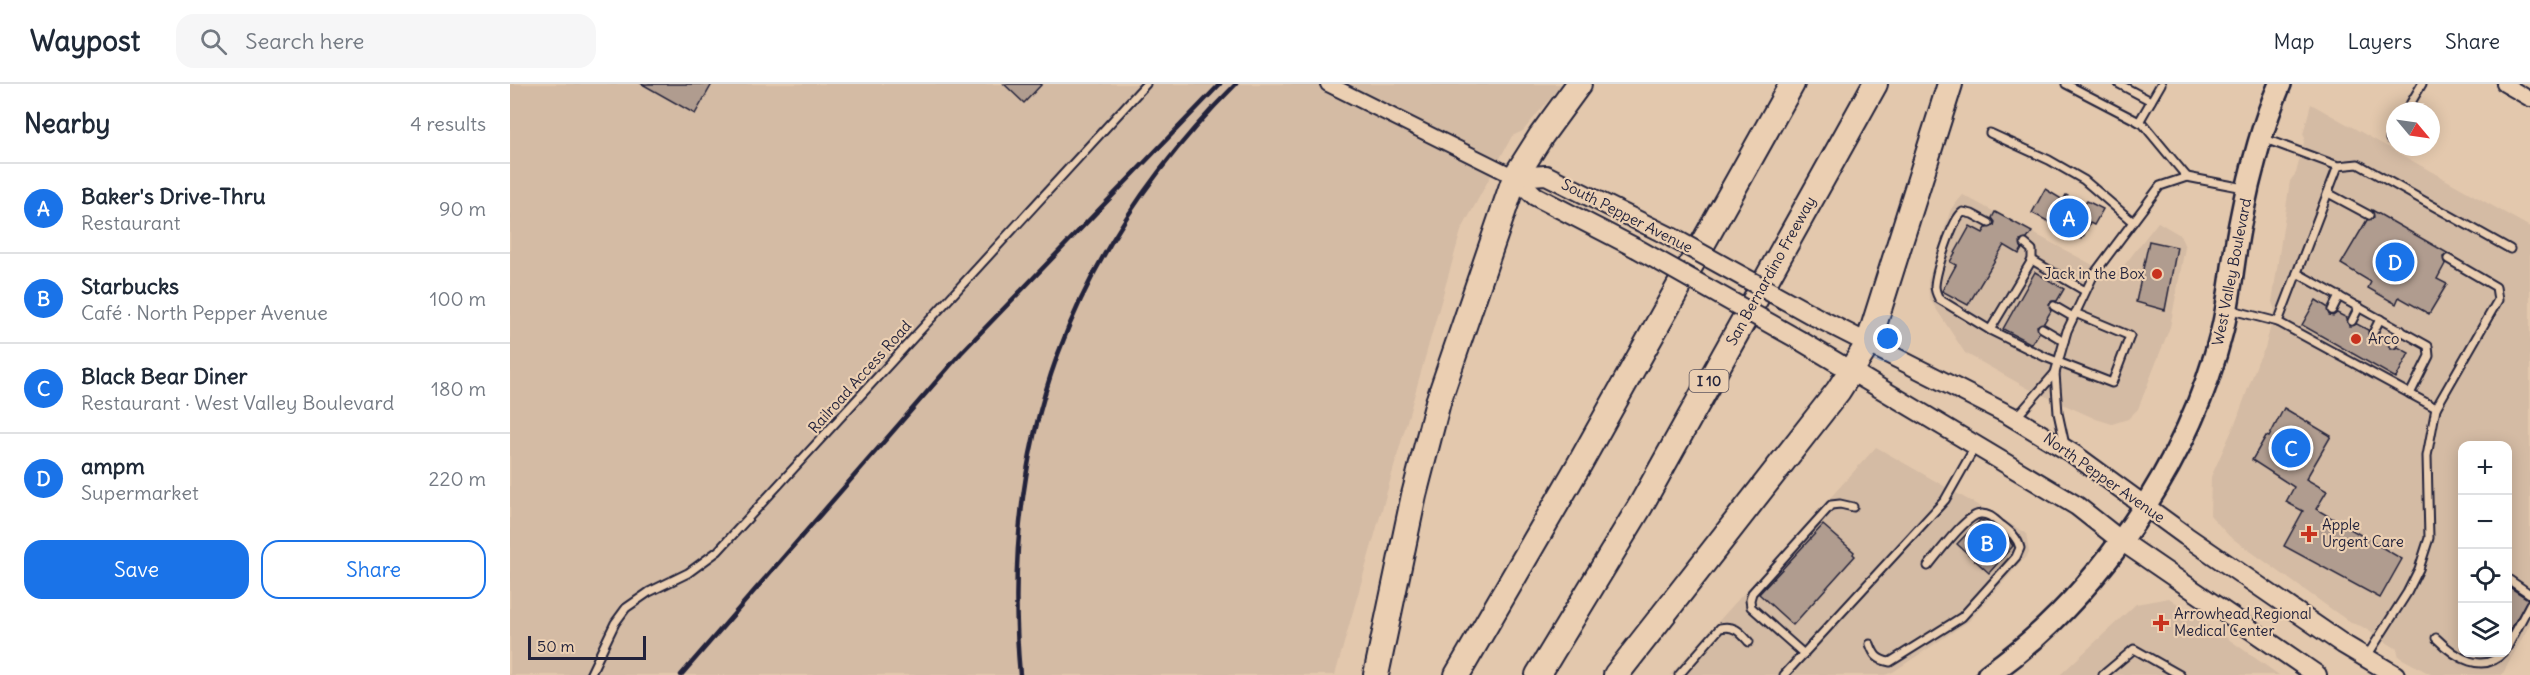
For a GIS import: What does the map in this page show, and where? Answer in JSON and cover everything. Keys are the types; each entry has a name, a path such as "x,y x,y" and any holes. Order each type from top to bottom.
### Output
{"highway":[{"path":"1376,675 1427,440 1515,177 1541,136 1579,84"},
{"path":"1457,675 1579,465 1792,84"},
{"name":"San Bernardino Freeway","path":"1538,675 1641,505 1875,84"},
{"path":"1616,675 1852,372 1868,344 1950,84"}],"main road":[{"name":"West Valley Boulevard","path":"1989,675 2066,607 2097,572 2145,506 2194,412 2222,330 2241,218 2262,138 2280,84"},
{"name":"South Pepper Avenue","path":"1515,177 1546,175 1650,226 1735,272"},
{"name":"South Pepper Avenue","path":"1515,177 1535,196 1636,248 1852,372"},
{"name":"North Pepper Avenue","path":"1735,272 1814,316 2009,415 2067,450 2366,659 2395,675"},
{"path":"1852,372 1977,444 2077,506 2120,540 2317,675"}],"street":[{"name":"South Pepper Avenue","path":"1328,84 1515,177"},
{"path":"2504,84 2530,99"}],"lane":[{"name":"Railroad Access Road","path":"590,675 615,623 626,608 649,592 688,573 718,551 1146,84"},
{"path":"2066,84 2150,130 2187,177"},
{"path":"2119,84 2151,101"},
{"path":"2139,122 2161,84"},
{"path":"2411,102 2422,84"},
{"path":"1990,133 2049,160 2084,180 2133,222"},
{"path":"2262,138 2338,166 2358,164 2510,249"},
{"path":"2278,322 2338,166"},
{"path":"2067,450 2058,413 2055,373 2074,315 2094,274 2160,186 2187,177 2249,189"},
{"path":"2328,193 2369,215"},
{"path":"1989,223 1972,214 1963,212 1959,214 1949,234 1935,286 1939,299 1990,330 2058,361 2112,382 2130,336 2054,306"},
{"path":"1990,330 2032,260 2032,250 2025,244"},
{"path":"2366,659 2407,593 2419,569 2429,538 2427,456 2436,408 2498,300 2496,287 2448,259"},
{"path":"2032,260 2085,291"},
{"path":"2297,273 2428,346 2429,356 2410,394"},
{"path":"2017,285 2025,290"},
{"path":"2332,310 2339,296"},
{"path":"2004,307 2013,312"},
{"path":"2352,321 2359,307"},
{"path":"2226,309 2278,322 2355,364 2378,372 2410,394 2436,408"},
{"path":"2373,333 2380,319"},
{"path":"2042,328 2064,341"},
{"path":"2393,344 2401,330"},
{"path":"2314,342 2318,334"},
{"path":"2334,352 2338,345"},
{"path":"2355,364 2359,357"},
{"path":"2009,415 2022,411 2055,373"},
{"path":"1784,675 1945,500 1977,444"},
{"path":"1804,654 1751,607 1752,593 1831,505 1853,507"},
{"path":"1870,644 1874,655 1881,661 1890,662 1944,628 1970,609 2016,557 2020,548 2012,532 1987,514 1980,513 1973,515 1967,521 1928,566"},
{"path":"2512,582 2530,594"},
{"path":"2512,638 2530,603"},
{"path":"1679,675 1720,628 1729,626 1738,630 1749,642"},
{"path":"2436,638 2463,665 2472,670 2490,670 2499,663 2502,657"},
{"path":"2103,675 2134,649 2167,672 2180,675"}],"shaded area":[{"path":"510,84 1562,84 1523,131 1512,136 1461,231 1335,675 510,675"},
{"path":"2311,104 2386,146 2386,156 2404,156 2530,227 2530,624 2512,657 2512,441 2458,441 2458,657 2512,657 2502,675 2432,675 2399,657 2397,649 2361,626 2351,623 2229,536 2210,515 2211,477 2265,348 2275,310 2272,302 2290,181 2296,173 2305,138 2303,134"},
{"path":"1963,195 2115,277 2158,222 2180,235 2185,247 2170,327 2138,409 2128,419 2112,424 2096,419 2029,389 1965,353 1929,298 1928,281 1951,209"},
{"path":"1876,447 2026,533 2029,553 1969,621 1893,672 1885,675 1670,675"},
{"name":"Arrowhead Regional Medical Center","path":"2169,598 2279,675 2060,675 2136,604"}],"building":[{"path":"642,84 712,84 695,114"},
{"path":"1004,84 1042,84 1024,103"},
{"path":"2045,189 2063,200 2066,195 2084,205 2087,201 2103,209 2094,225 2090,223 2082,239 2032,213"},
{"path":"2372,210 2449,254 2443,257 2445,264 2437,279 2447,284 2429,314 2399,297 2396,304 2368,288 2371,282 2341,264 2367,220 2374,218"},
{"path":"1995,212 2032,232 2027,239 2020,241 2022,249 2019,254 2004,245 1968,305 1942,291 1956,265 1950,262 1970,226 1983,233 1986,228 1994,226 1995,222 1992,218"},
{"name":"Jack in the Box","path":"2149,241 2177,247 2165,310 2136,302"},
{"path":"2035,272 2064,289 2057,301 2049,304 2051,311 2044,323 2037,326 2039,333 2032,344 2003,329"},
{"name":"Arco","path":"2316,300 2327,307 2329,315 2333,316 2337,313 2347,318 2349,326 2357,324 2368,330 2370,338 2378,336 2388,341 2391,349 2398,347 2409,353 2396,378 2302,325"},
{"path":"2284,408 2331,436 2306,479 2327,491 2316,509 2402,559 2380,598 2284,546 2303,511 2286,502 2294,487 2252,460 2266,436 2269,437"},
{"path":"1980,520 1990,523 2008,538 2013,546 1989,573 1957,544"},
{"path":"1823,525 1854,552 1855,556 1793,625 1759,594"},
{"path":"2512,589 2528,599 2512,627"}],"railway":[{"path":"681,675 961,353 1220,84"},
{"path":"1020,675 1016,590 1022,508 1035,430 1058,354 1089,282 1129,213 1178,147 1236,84"}],"place":[{"name":"Baker's Drive-Thru","path":"2069,218"},
{"name":"ampm","path":"2395,262"},
{"name":"Jack in the Box","path":"2157,274"},
{"name":"Arco","path":"2356,339"},
{"name":"Black Bear Diner","path":"2291,448"},
{"name":"Apple Urgent Care","path":"2309,534"},
{"name":"Starbucks","path":"1987,543"},
{"name":"Arrowhead Regional Medical Center","path":"2161,623"}]}
